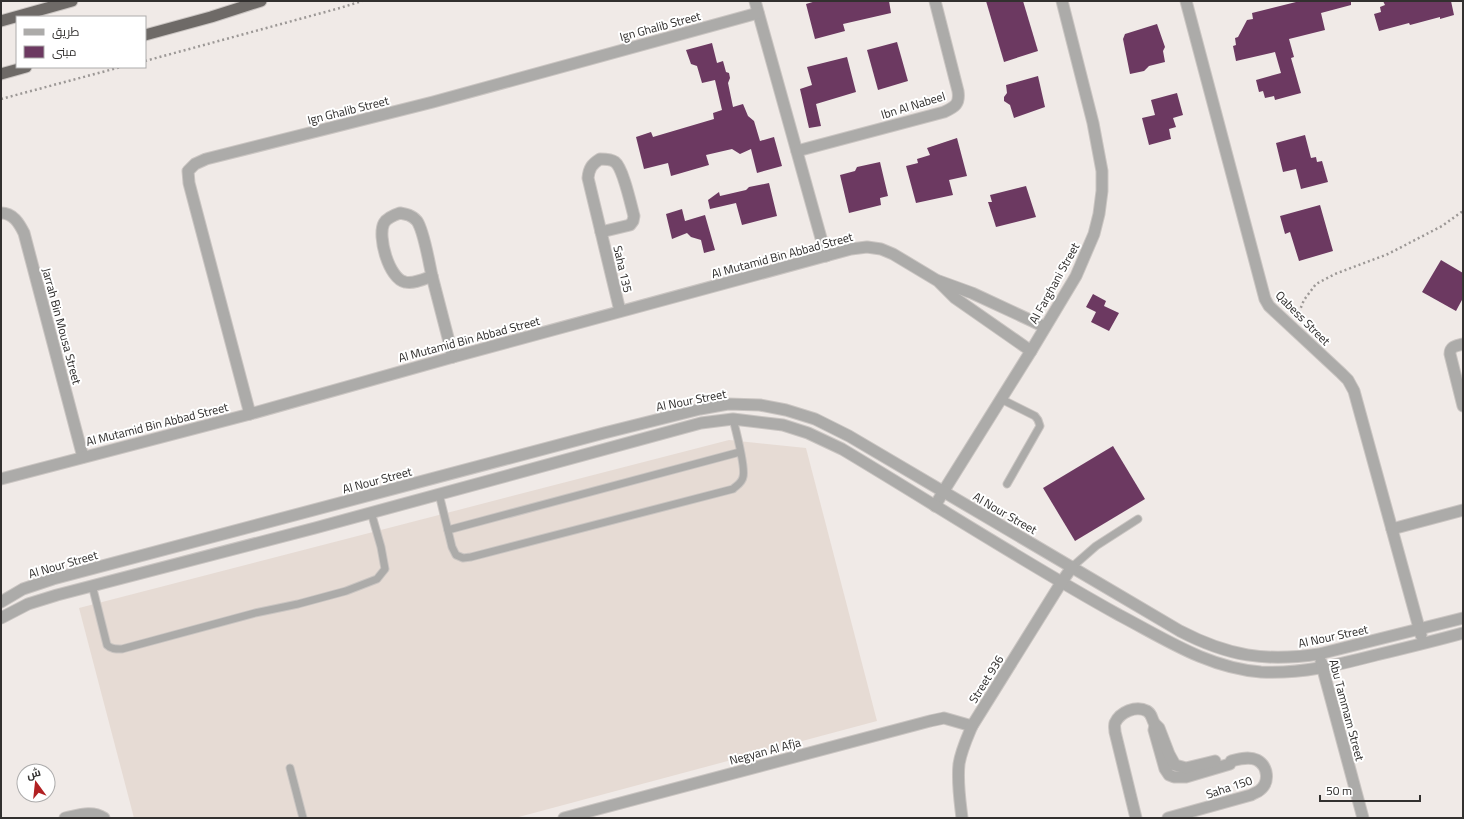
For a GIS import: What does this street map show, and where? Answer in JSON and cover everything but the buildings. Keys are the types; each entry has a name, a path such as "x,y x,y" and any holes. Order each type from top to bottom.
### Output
{"highway":[{"path":"19,16 72,1"},
{"path":"146,35 211,17 261,1"},
{"path":"1,21 16,17"},
{"path":"1,74 22,68"}],"street":[{"path":"755,1 826,256"},
{"name":"Ibn Al Nabeel","path":"797,151 944,112 951,109 956,104 959,99 958,91 935,1"},
{"name":"Al Farghani Street","path":"935,506 1076,276 1094,234 1099,214 1102,191 1102,172 1099,151 1062,1"},
{"name":"Qabess Street","path":"1186,1 1265,299 1270,306 1348,380 1354,391 1423,643"},
{"name":"Ign Ghalib Street","path":"250,414 189,183 188,171 195,164 206,159 440,100 758,13"},
{"name":"Saha 135","path":"601,232 630,225 634,216 620,168 616,162 608,159 600,159 593,163 589,170 588,178 620,311"},
{"name":"Jarrah Bin Mousa Street","path":"1,213 13,217 19,223 24,233 83,457"},
{"path":"432,276 413,282 406,282 400,280 394,274 384,250 382,240 382,231 385,222 400,213 409,214 416,220 420,228 453,357"},
{"name":"Al Mutamid Bin Abbad Street","path":"1,479 250,414 620,311 826,256 867,247 881,249 893,254 938,281 972,293 1045,327"},
{"name":"Al Mutamid Bin Abbad Street","path":"938,281 955,298 1031,351"},
{"path":"1463,344 1453,347 1450,354 1463,406"},
{"name":"Al Nour Street","path":"1,602 23,589 52,579 429,479 700,409 728,404 760,405 786,410 815,419 849,436 1180,631 1219,649 1258,657 1295,658 1319,654 1463,618"},
{"name":"Al Nour Street","path":"1,618 28,604 92,585 436,495 701,423 733,419 784,425 808,433 842,449 1061,583 1185,650 1216,663 1238,669 1261,672 1288,672 1323,668 1463,633"},
{"path":"429,479 436,495"},
{"path":"1392,529 1463,510"},
{"name":"Street 936","path":"962,818 959,791 959,765 963,749 972,726 1072,567"},
{"name":"Abu Tammam Street","path":"1319,654 1363,818"},
{"name":"Saha 150","path":"1136,818 1114,724 1126,711 1135,708 1145,710 1152,715 1162,764 1168,774 1174,778 1196,774 1230,764 1231,761 1248,758 1256,760 1264,765 1266,781 1261,790 1241,798 1168,818"},
{"name":"Negyan Al Afja","path":"564,818 930,721 944,718 972,726"},
{"path":"65,818 87,813 98,814 104,818"}],"lane":[{"path":"1001,399 1035,416 1040,426 1007,484"},
{"path":"436,495 456,555 463,558 720,493 733,489 741,483 744,476 733,419"},
{"path":"448,530 740,452"},
{"path":"92,585 107,645 110,648 115,649 122,649 255,613 323,598 363,586 377,579 385,569 381,547 371,512"},
{"path":"1072,567 1096,546 1138,519"},
{"path":"290,768 303,818"}],"path":[{"path":"146,61 362,1"},
{"path":"1,99 117,68"},
{"path":"1292,327 1304,300 1316,284 1335,274 1388,254 1442,226 1463,211"}],"shaded area":[{"path":"729,440 806,448 877,721 515,818 134,818 79,608"}]}
